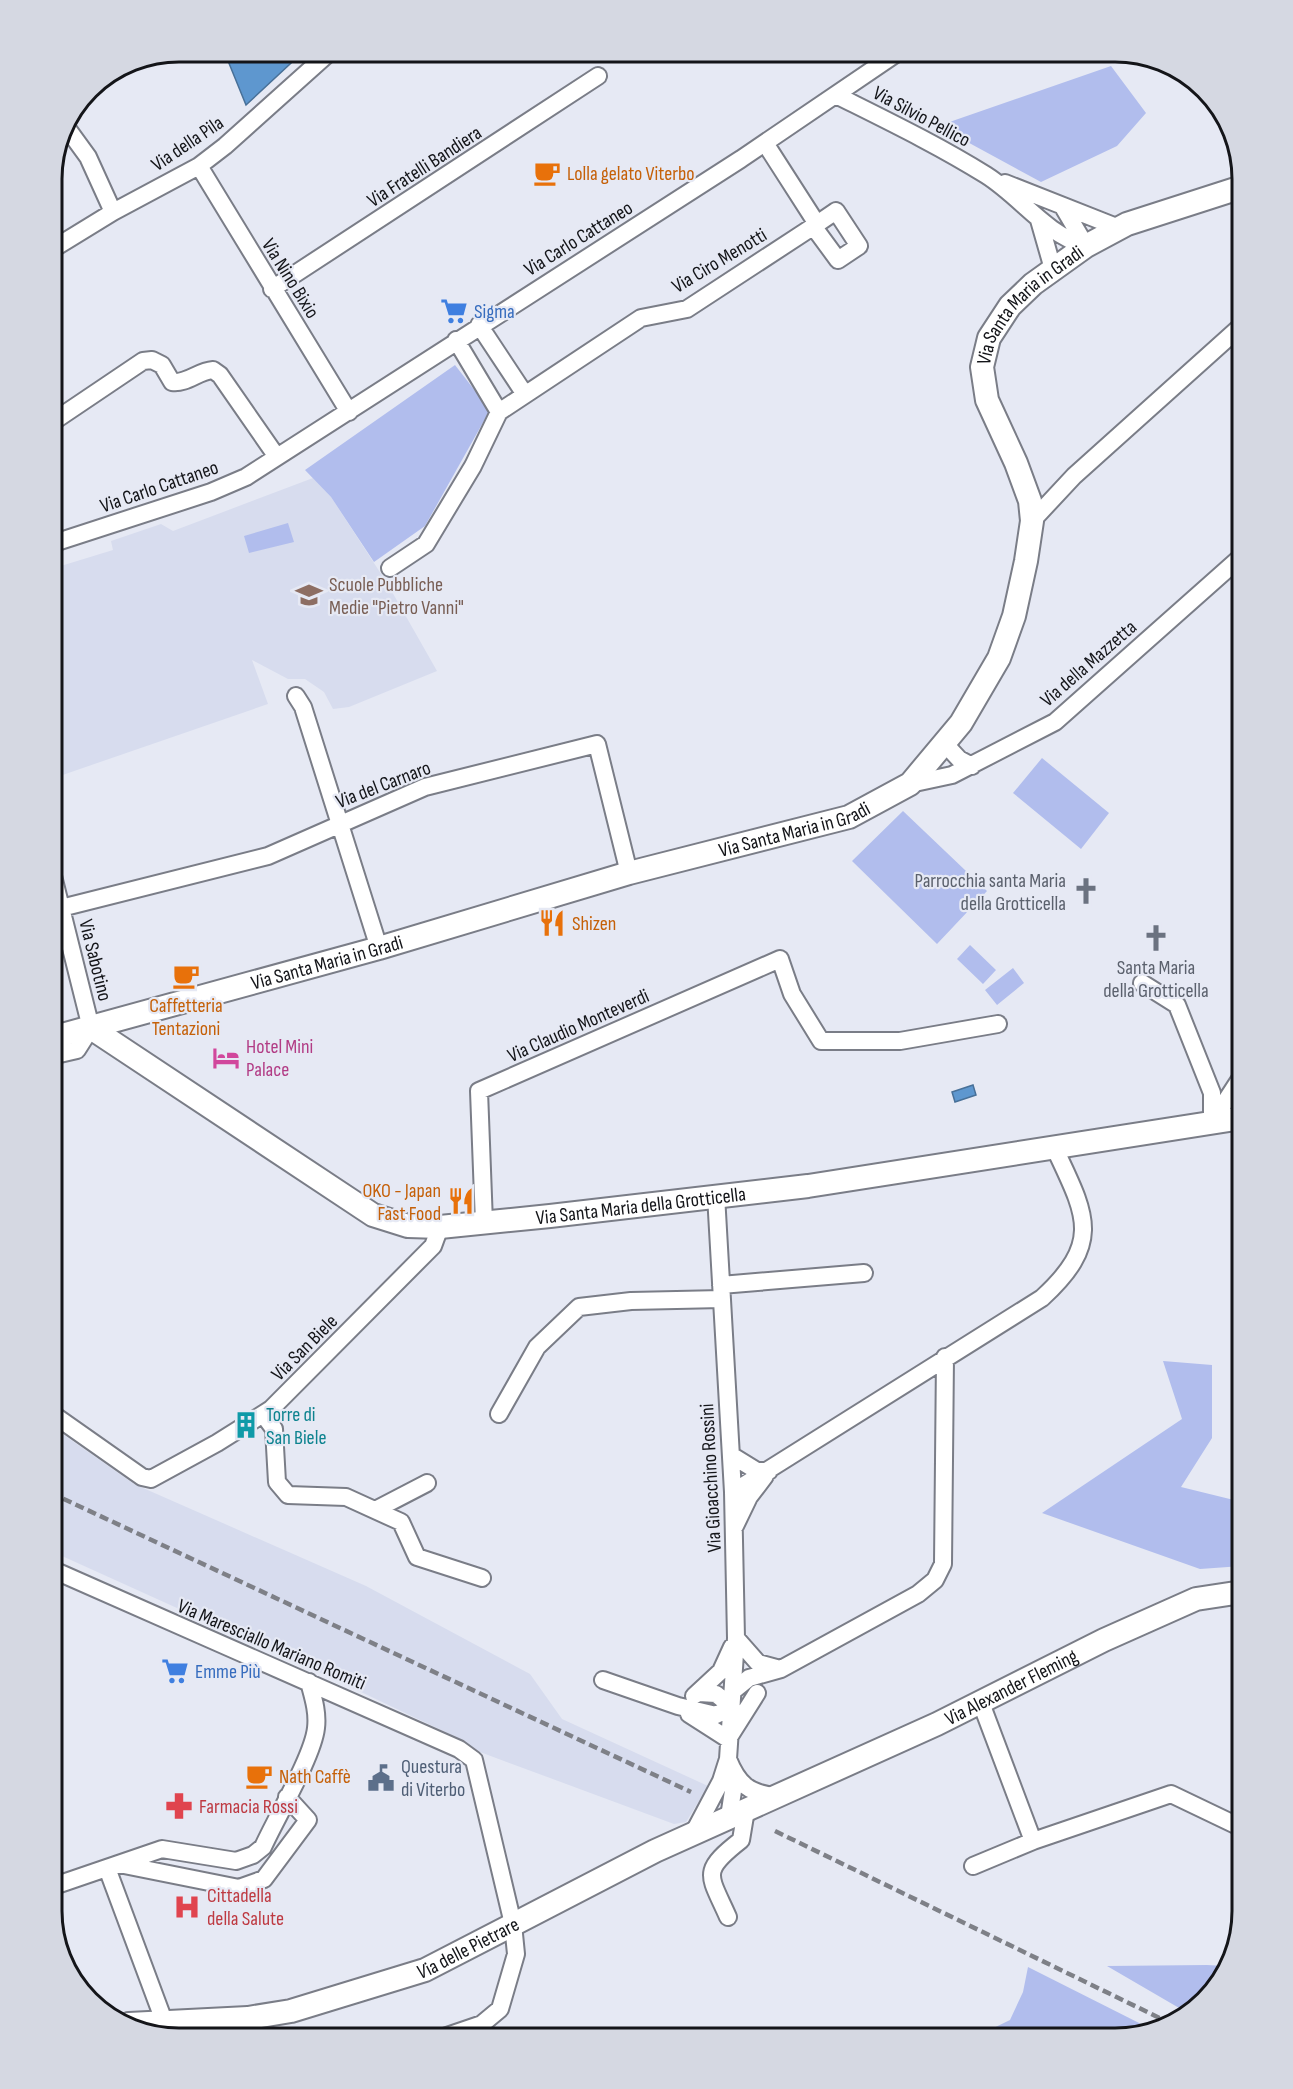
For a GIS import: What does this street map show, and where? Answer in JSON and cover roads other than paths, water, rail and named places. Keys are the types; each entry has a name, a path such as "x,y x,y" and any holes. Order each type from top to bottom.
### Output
{"main road":[{"name":"Via Santa Maria in Gradi","path":"62,1035 379,948 629,873 849,817 910,784 961,723 999,658 1014,616 1032,521 1030,501 1016,463 987,400 982,367 989,338 1010,306 1033,284 1104,236 1232,191"},
{"name":"Via Santa Maria della Grotticella","path":"91,1028 373,1215 408,1226 440,1227 484,1223 808,1186 1232,1120"},
{"name":"Via Alexander Fleming","path":"781,1795 981,1703 1104,1640 1196,1599 1232,1594"},
{"name":"Via delle Pietrare","path":"147,2022 248,2018 291,2011 425,1970 694,1832 781,1795"}],"street":[{"name":"Via della Pila","path":"62,243 113,212 199,166 225,146 319,62"},
{"name":"Via Carlo Cattaneo","path":"62,540 211,492 246,477 765,143 884,62"},
{"name":"Via Fratelli Bandiera","path":"273,289 598,76"},
{"name":"Via Silvio Pellico","path":"836,95 924,139 987,176 1063,207 1104,236"},
{"path":"71,133 88,157 113,212"},
{"name":"Via Ciro Menotti","path":"499,412 524,393 641,318 687,309 815,225 765,143"},
{"name":"Via Nino Bixio","path":"199,166 349,412"},
{"name":"Via Silvio Pellico","path":"987,176 1039,220 1070,241 1104,236"},
{"path":"1063,207 1104,236"},
{"path":"1039,220 1053,269"},
{"path":"479,325 524,393"},
{"path":"1032,521 1074,476 1232,334"},
{"path":"390,568 426,544 473,466 499,412 456,340"},
{"path":"62,416 143,361 152,360 162,365 172,382 180,383 206,370 213,370 220,375 277,457"},
{"name":"Via della Mazzetta","path":"910,784 952,775 1055,722 1232,565"},
{"path":"296,696 303,707 379,948"},
{"name":"Via del Carnaro","path":"62,909 268,856 338,823 425,787 597,744 629,873"},
{"path":"945,744 959,759 972,766"},
{"name":"Via Sabotino","path":"62,913 91,1028"},
{"name":"Via Claudio Monteverdi","path":"484,1223 479,1091 780,959 792,994 821,1041 900,1041 998,1024"},
{"path":"1142,983 1177,1005 1212,1093 1212,1123"},
{"path":"62,1053 77,1050 91,1028"},
{"path":"1212,1123 1232,1092"},
{"path":"741,1494 769,1471 945,1357 1042,1298 1065,1277 1077,1253 1085,1227 1081,1205 1055,1149"},
{"name":"Via Gioacchino Rossini","path":"716,1196 731,1455 741,1494 734,1527 736,1638 733,1699 728,1739 728,1779"},
{"name":"Via San Biele","path":"62,1421 135,1472 151,1479 263,1414 433,1246 440,1227"},
{"path":"499,1414 537,1347 579,1308 864,1273"},
{"path":"603,1680 678,1706 716,1715 733,1699 749,1678 781,1669 918,1594 935,1581 943,1564 945,1357"},
{"path":"263,1414 274,1429 277,1482 288,1495 346,1497 401,1522 417,1557 482,1578"},
{"path":"731,1455 757,1471 769,1471"},
{"path":"375,1510 428,1483"},
{"name":"Via Maresciallo Mariano Romiti","path":"62,1574 459,1749 474,1760 513,1924"},
{"path":"678,1706 699,1693 721,1671 736,1638 758,1663 781,1669"},
{"path":"678,1706 728,1739 757,1694 781,1669"},
{"path":"62,1883 162,1850 236,1861 254,1856 263,1847 311,1748 316,1729 316,1712 309,1682"},
{"path":"699,1693 716,1694 733,1699 757,1694"},
{"path":"981,1703 1033,1841"},
{"path":"728,1779 758,1795 781,1795"},
{"path":"728,1779 741,1840 720,1856 711,1868 711,1876 728,1917"},
{"path":"694,1832 728,1779"},
{"path":"973,1866 1033,1841 1172,1794 1232,1823"},
{"path":"113,1866 239,1888 264,1879 308,1820 287,1797"},
{"path":"113,1866 164,2021"},
{"path":"472,2027 482,2024 500,2009 516,1954 513,1924"}],"railway":[{"path":"62,1498 691,1792"},
{"path":"775,1831 1159,2018"}],"place":[{"name":"Lolla gelato Viterbo","path":"547,173"},
{"name":"Sigma","path":"454,311"},
{"name":"Scuole Pubbliche Medie \"Pietro Vanni\"","path":"309,595"},
{"name":"Parrocchia santa Maria della Grotticella","path":"1086,891"},
{"name":"Shizen","path":"552,923"},
{"name":"Santa Maria della Grotticella","path":"1156,938"},
{"name":"Caffetteria Tentazioni","path":"186,976"},
{"name":"Hotel Mini Palace","path":"226,1058"},
{"name":"OKO - Japan Fast Food","path":"461,1201"},
{"name":"Torre di San Biele","path":"246,1425"},
{"name":"Emme Più","path":"175,1671"},
{"name":"Nath Caffè","path":"259,1776"},
{"name":"Questura di Viterbo","path":"381,1778"},
{"name":"Farmacia Rossi","path":"179,1806"},
{"name":"Cittadella della Salute","path":"187,1907"}]}
